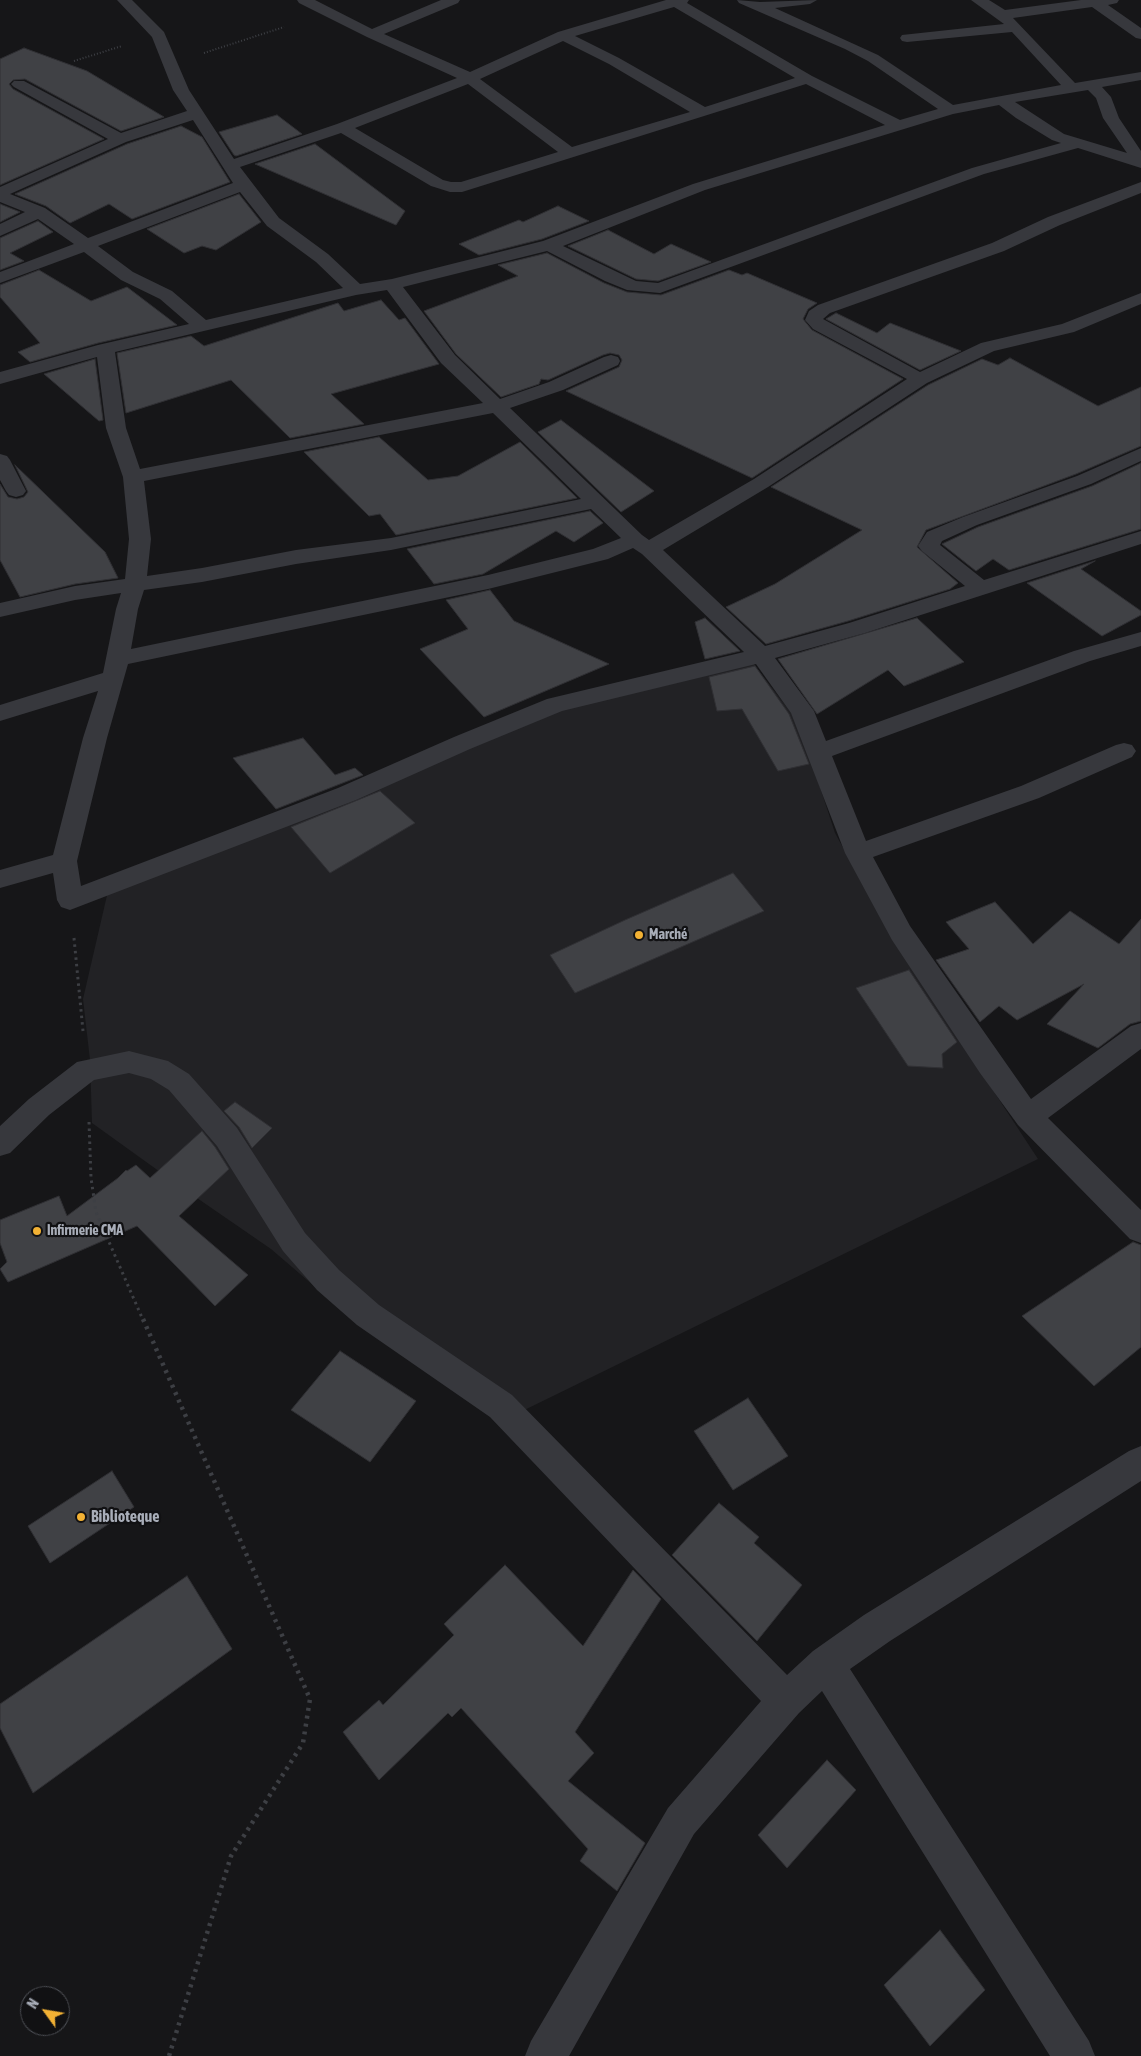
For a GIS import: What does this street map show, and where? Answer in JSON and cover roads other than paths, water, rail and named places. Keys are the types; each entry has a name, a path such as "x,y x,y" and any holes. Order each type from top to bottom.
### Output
{"street":[{"path":"124,0 159,35 181,90 198,113 207,131 243,185 273,222 322,258 356,290"},
{"path":"304,0 372,34 470,78 490,95 570,153"},
{"path":"324,11 340,0"},
{"path":"372,34 453,0"},
{"path":"751,3 810,0"},
{"path":"978,0 1002,15 1016,27 1072,88"},
{"path":"1002,15 1112,0"},
{"path":"231,165 343,127 470,78 563,36 615,18 679,1 807,79 896,125"},
{"path":"1094,1 1141,35"},
{"path":"751,3 873,58 950,110"},
{"path":"907,38 1016,27"},
{"path":"563,36 614,62 703,113"},
{"path":"0,378 105,349 356,290 392,284 549,245 699,187 950,110 1141,76"},
{"path":"343,127 437,183 450,187 462,186 703,113 807,79"},
{"path":"19,84 120,139"},
{"path":"1093,86 1103,97 1111,118 1141,163"},
{"path":"1002,100 1044,130 1076,144 1141,163"},
{"path":"0,192 120,139 198,113"},
{"path":"549,245 633,286 660,288 978,171 1076,144"},
{"path":"0,278 243,185"},
{"path":"920,379 819,325 814,320 816,315 824,309 998,247 1054,221 1141,187"},
{"path":"0,196 39,212 127,276 166,294 203,326"},
{"path":"0,231 39,212"},
{"path":"392,284 448,359 596,502 761,655 802,711 858,853 901,933 990,1066 1028,1117 1141,1230"},
{"path":"0,713 116,669 238,636 488,582 642,545 761,483 920,379 988,347 1068,328 1141,298"},
{"path":"105,349 116,428 133,477 140,539 135,584 127,609 116,669 95,738 64,861 70,900 347,794 462,743 556,705 761,655 857,628 1141,537"},
{"path":"133,477 498,406 556,386 612,361"},
{"path":"982,589 934,552 929,546 934,537 970,521 1084,480 1141,454"},
{"path":"0,460 16,491"},
{"path":"0,610 75,593 202,575 296,557 391,544 596,502"},
{"path":"819,752 1082,656 1141,639"},
{"path":"858,853 1030,792 1124,751"},
{"path":"0,878 64,861"},
{"path":"1028,1117 1141,1034"},
{"path":"0,1144 39,1107 87,1070 128,1062 158,1068 179,1082 228,1137 294,1242 328,1280 368,1315 501,1406 786,1700"},
{"path":"546,2056 650,1872 682,1821 786,1700 826,1664 877,1628 1141,1462"},
{"path":"826,1664 1074,2056"}],"place":[{"name":"Marché","path":"639,935"},
{"name":"Infirmerie CMA","path":"37,1231"},
{"name":"Biblioteque","path":"81,1517"}]}
